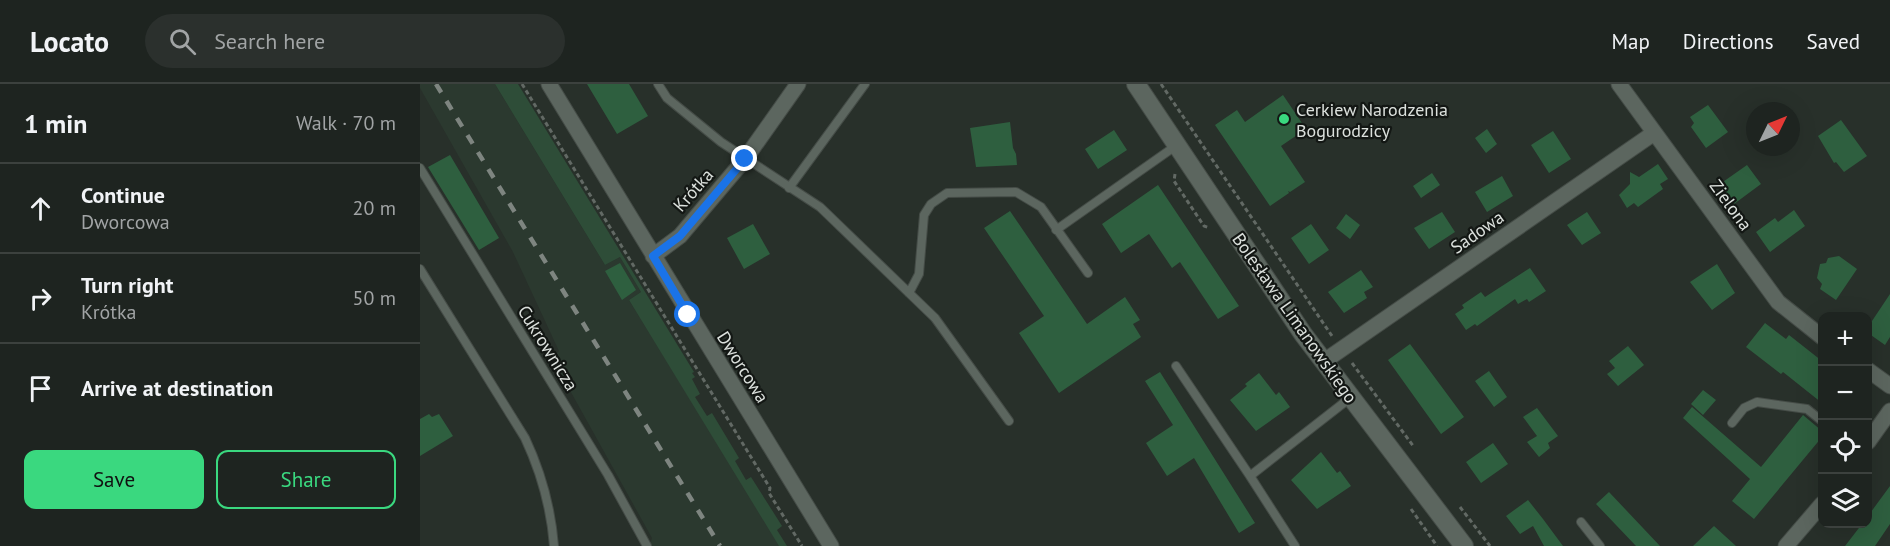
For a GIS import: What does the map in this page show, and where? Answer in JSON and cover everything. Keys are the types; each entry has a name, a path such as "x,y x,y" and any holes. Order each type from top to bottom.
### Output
{"street":[{"name":"Dworcowa","path":"549,84 831,546"},
{"name":"Krótka","path":"653,256 680,236 745,159 798,84"},
{"name":"Bolesława Limanowskiego","path":"1136,84 1323,362 1464,546"},
{"name":"Zielona","path":"1619,84 1778,302 1818,334"},
{"name":"Sadowa","path":"1323,362 1654,133"},
{"path":"1872,373 1890,386"},
{"path":"1872,436 1890,411"},
{"path":"1786,546 1818,509"}],"lane":[{"path":"658,84 667,98 721,142 820,207 935,318 1009,421"},
{"path":"789,188 865,84"},
{"path":"1056,230 1177,145"},
{"name":"Cukrownicza","path":"420,168 608,475 647,546"},
{"path":"909,294 919,274 924,215 931,204 947,193 1016,192 1041,207 1088,273"},
{"path":"420,269 532,453 543,483 554,546"},
{"path":"1176,366 1295,546"},
{"path":"1250,476 1350,398"},
{"path":"1732,423 1744,408 1757,402 1807,409 1821,420"},
{"path":"1581,522 1600,546"}],"path":[{"path":"522,84 770,488 770,493 802,546"},
{"path":"1161,84 1342,349 1420,455"},
{"path":"1455,501 1490,546"}],"shaded area":[{"path":"420,84 495,84 605,265 620,257 641,292 629,300 781,546 650,546 652,538 552,358 559,351 513,252 420,88"}],"green space":[{"path":"495,84 518,84 694,372 692,373 695,377 692,379 700,394 695,397 707,416 712,413 739,458 735,461 746,480 751,477 782,526 777,530 787,546 779,546 629,300 641,292 620,257 605,265"}],"building":[{"path":"587,84 629,84 648,116 617,134"},
{"path":"1283,95 1306,129 1281,146 1305,182 1290,192 1288,191 1289,193 1270,206 1215,125 1237,110 1245,122"},
{"path":"1708,105 1728,132 1706,148 1691,127 1694,123 1690,117"},
{"path":"1841,120 1867,156 1844,172 1836,162 1834,163 1818,136"},
{"path":"1010,122 1017,165 976,167 970,128"},
{"path":"1487,129 1497,144 1486,153 1475,138"},
{"path":"1114,130 1127,150 1098,169 1085,149"},
{"path":"1553,131 1571,159 1549,173 1531,145"},
{"path":"450,155 499,238 479,250 428,167"},
{"path":"1658,164 1668,179 1660,184 1663,189 1638,207 1634,203 1627,208 1619,195 1630,184 1630,172 1639,177"},
{"path":"1747,165 1761,184 1734,204 1720,184"},
{"path":"1432,173 1440,185 1421,198 1413,186"},
{"path":"1502,176 1513,196 1487,212 1475,192"},
{"path":"1158,185 1239,306 1218,319 1180,262 1172,268 1149,234 1121,253 1102,224"},
{"path":"1794,210 1805,226 1770,252 1756,232 1775,218 1778,222"},
{"path":"1010,211 1087,324 1125,297 1140,320 1133,324 1141,337 1059,393 1019,333 1044,316 984,228"},
{"path":"1442,212 1455,232 1429,249 1414,228"},
{"path":"1587,212 1601,233 1582,245 1567,225"},
{"path":"1346,214 1360,225 1350,239 1336,228"},
{"path":"753,224 770,254 744,269 727,238"},
{"path":"1311,224 1329,250 1309,264 1291,238"},
{"path":"1839,256 1857,269 1836,300 1820,289 1822,284 1817,278 1820,264 1826,263 1828,258"},
{"path":"620,263 636,290 622,300 605,271"},
{"path":"1717,264 1735,293 1712,310 1690,282"},
{"path":"1530,268 1546,291 1529,302 1527,299 1518,304 1515,299 1477,326 1475,324 1466,330 1455,314 1464,308 1462,305 1481,292 1485,297"},
{"path":"1361,270 1373,287 1364,292 1367,298 1344,313 1328,292"},
{"path":"1890,294 1890,337 1885,345 1872,336 1872,321"},
{"path":"1765,323 1786,339 1789,335 1818,358 1818,400 1783,372 1781,374 1746,347"},
{"path":"1410,344 1464,417 1441,434 1388,360"},
{"path":"1628,346 1644,365 1618,386 1607,374 1615,368 1609,361"},
{"path":"1489,371 1507,397 1494,407 1475,381"},
{"path":"1160,372 1255,523 1239,533 1194,458 1167,476 1146,443 1173,425 1145,381"},
{"path":"1259,373 1276,395 1279,392 1290,407 1256,431 1230,400"},
{"path":"1703,390 1716,400 1703,415 1691,404"},
{"path":"1692,407 1761,467 1803,415 1818,428 1818,442 1754,519 1732,501 1750,479 1683,418"},
{"path":"1537,408 1558,436 1548,443 1550,448 1539,457 1527,442 1537,436 1523,417"},
{"path":"429,414 432,417 439,414 453,436 420,456 420,419"},
{"path":"1493,443 1508,464 1481,483 1466,462"},
{"path":"1321,452 1337,473 1340,471 1351,486 1317,509 1291,480"},
{"path":"1890,486 1890,524 1875,546 1845,546 1859,528 1872,528 1872,511"},
{"path":"1609,492 1660,546 1636,546 1596,504"},
{"path":"1528,500 1563,546 1544,546 1533,526 1520,534 1506,516"},
{"path":"1714,526 1736,546 1693,546"}],"railway":[{"path":"436,84 720,546"}],"place":[{"name":"Cerkiew Narodzenia Bogurodzicy","path":"1284,119"}],"route":[{"path":"688,315 653,256 680,236 745,159"}]}
